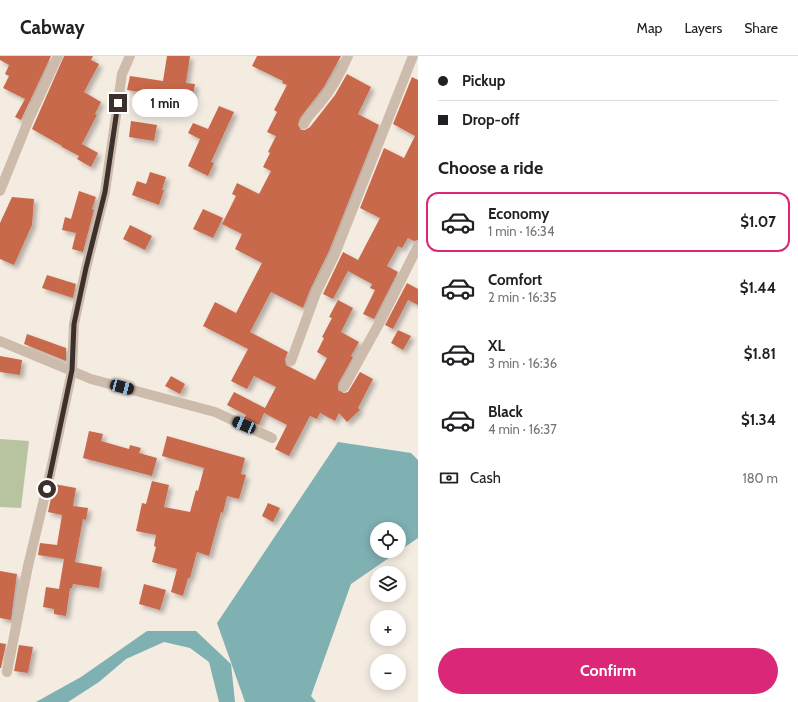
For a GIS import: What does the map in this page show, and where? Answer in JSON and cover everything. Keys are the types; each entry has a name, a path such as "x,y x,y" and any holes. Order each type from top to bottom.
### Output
{"street":[{"path":"0,191 29,119 58,56"},
{"path":"7,672 28,566 50,474 72,370 74,324 105,192 122,74 130,56"},
{"path":"304,124 308,116 322,102 339,76 348,56"},
{"path":"291,361 316,293 335,254 413,56"},
{"path":"344,387 381,320 418,246"},
{"path":"0,341 92,379 215,412 272,438"}],"green space":[{"path":"0,439 29,441 21,508 0,507"}],"water":[{"path":"338,442 411,453 418,460 418,538 406,546 406,522 370,522 370,558 389,558 377,566 370,566 370,571 351,584 311,696 316,702 245,702 217,623"},
{"path":"147,631 196,631 231,664 235,702 219,702 209,662 190,648 164,642 126,659 99,682 68,702 36,702 81,677"}],"building":[{"path":"0,56 51,56 21,120 15,117 25,99 3,88 9,76 5,74 9,65 0,60"},
{"path":"64,56 93,56 91,60 99,64 84,92 101,102 95,114 97,115 82,144 98,153 91,167 77,159 79,156 32,129"},
{"path":"167,56 190,56 186,83 195,84 192,100 127,90 130,76 163,81"},
{"path":"257,56 341,56 324,87 300,118 298,125 301,130 305,130 310,127 335,95 347,74 371,87 358,114 379,125 329,251 303,308 271,292 250,332 288,352 285,359 286,365 315,380 327,358 317,352 324,338 322,337 332,318 329,317 338,300 353,308 341,332 359,342 351,356 353,357 338,384 338,390 344,393 348,392 360,372 373,379 358,408 360,410 347,422 339,413 335,421 320,413 317,419 310,416 289,456 275,449 287,425 264,413 259,425 244,418 246,415 227,405 234,392 265,408 276,387 254,376 247,389 231,381 248,349 203,326 215,302 236,313 262,263 235,249 242,234 222,224 236,196 232,194 237,183 259,194 271,171 263,167 276,136 267,132 277,112 274,110 287,85 282,83 283,81 252,66"},
{"path":"412,77 418,80 418,240 414,241 408,238 402,248 398,246 387,266 398,272 374,319 363,314 375,290 370,288 372,284 348,271 333,299 323,294 343,252 358,260 380,218 360,208 384,148 404,158 415,136 393,124"},
{"path":"219,106 234,112 211,162 214,163 208,176 188,166 200,139 188,133 193,123 208,129"},
{"path":"131,121 157,125 154,141 129,137"},
{"path":"150,172 166,177 162,190 164,190 159,205 132,195 137,181 146,184"},
{"path":"79,191 96,197 83,252 72,249 76,233 62,230 65,217 71,219"},
{"path":"12,197 34,199 32,225 14,265 0,259 0,223"},
{"path":"203,209 223,218 213,238 193,229"},
{"path":"130,225 152,236 145,250 123,239"},
{"path":"47,275 76,284 73,298 42,288"},
{"path":"407,283 418,289 418,305 408,300 393,329 385,325"},
{"path":"398,330 411,336 403,350 391,343"},
{"path":"27,334 66,348 66,361 24,344"},
{"path":"0,356 22,360 20,375 0,372"},
{"path":"171,376 185,384 180,394 165,386"},
{"path":"89,431 103,434 101,441 129,449 130,445 141,448 139,453 157,458 152,476 83,458"},
{"path":"167,436 245,458 241,474 246,475 239,499 227,496 209,556 197,552 190,578 188,578 183,596 171,592 177,569 152,562 156,547 154,546 156,535 136,531 142,503 146,504 152,481 169,485 164,507 190,512 196,490 198,491 204,468 162,456"},
{"path":"54,484 76,488 73,506 88,508 86,520 83,519 75,562 102,567 99,588 73,584 72,588 70,588 66,616 54,614 54,609 43,607 46,587 59,589 64,559 38,555 40,543 57,545 62,515 48,512"},
{"path":"268,503 280,508 273,522 262,516"},
{"path":"0,571 17,574 11,620 0,618"},
{"path":"144,584 166,590 160,610 139,604"},
{"path":"0,643 6,644 1,668 0,668"},
{"path":"19,645 33,647 28,673 14,671"}],"route":[{"path":"47,489 72,370 74,324 105,192 118,103"}]}
